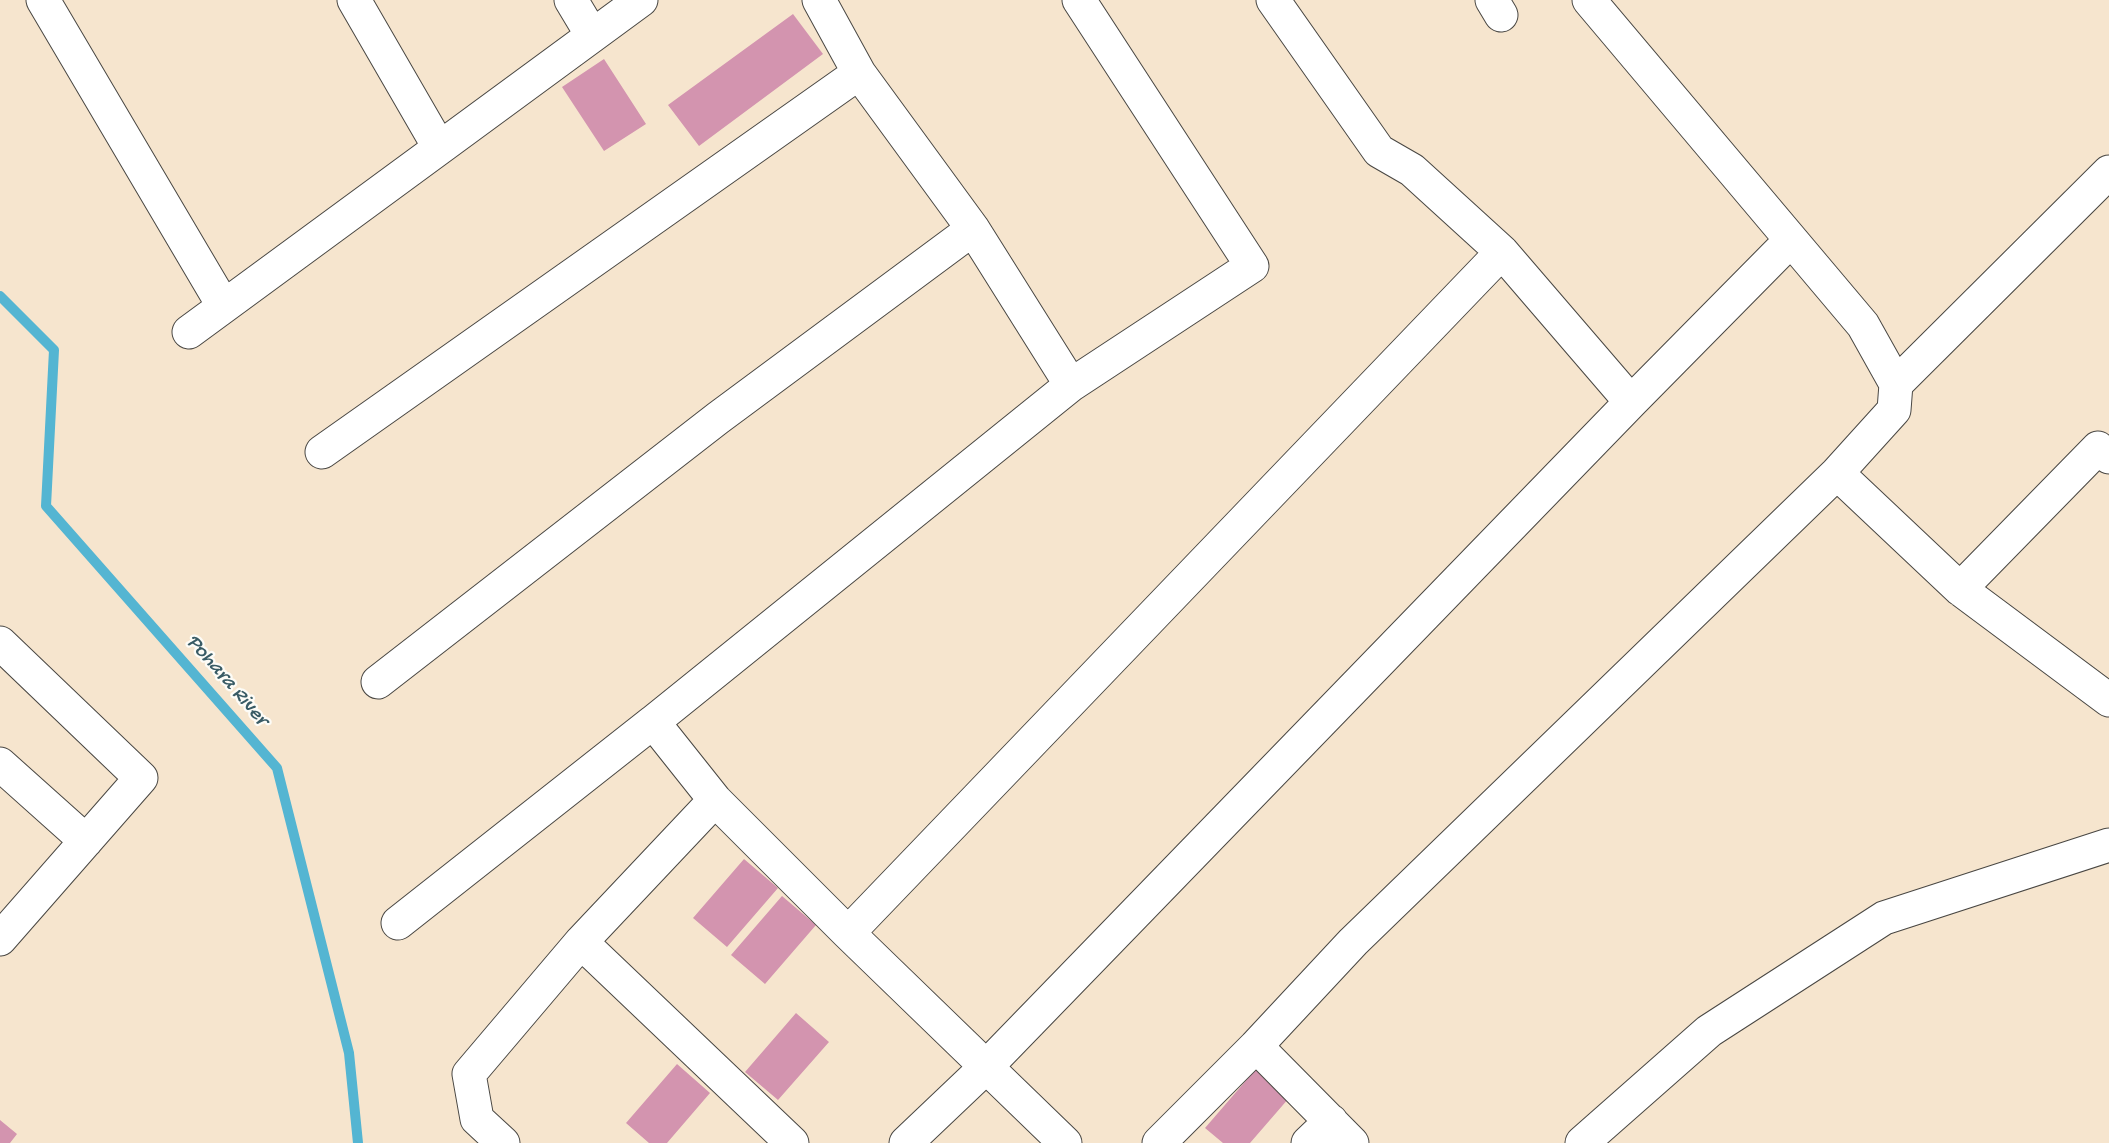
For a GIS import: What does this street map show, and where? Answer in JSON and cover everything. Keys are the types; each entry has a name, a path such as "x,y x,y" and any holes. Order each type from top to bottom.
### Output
{"street":[{"path":"43,0 223,305"},
{"path":"354,0 439,147"},
{"path":"571,0 592,35"},
{"path":"189,332 641,0"},
{"path":"819,0 859,73 973,229 1071,385"},
{"path":"398,923 653,722 1071,385 1252,266 1079,0"},
{"path":"1273,0 1379,151 1412,170 1502,252 1631,402"},
{"path":"1159,1143 1256,1046 1353,942 1837,473 1894,411 1896,384 1863,325 1588,0"},
{"path":"322,452 859,73"},
{"path":"1896,384 2102,191"},
{"path":"378,682 718,418 973,229"},
{"path":"906,1143 987,1066 1791,240"},
{"path":"848,933 1502,252"},
{"path":"1960,589 2105,448"},
{"path":"1837,473 1960,589 2109,700"},
{"path":"0,643 141,778 0,939"},
{"path":"653,722 715,800 848,933 1065,1143"},
{"path":"0,764 86,841"},
{"path":"503,1143 477,1119 469,1074 581,942 715,800"},
{"path":"1582,1143 1709,1031 1884,918 2109,845"},
{"path":"581,942 792,1143"},
{"path":"1256,1046 1331,1136"}],"building":[{"path":"793,14 823,54 699,146 668,105"},
{"path":"604,59 646,124 604,151 562,87"},
{"path":"744,859 778,888 727,947 693,918"},
{"path":"782,896 816,925 765,984 731,955"},
{"path":"796,1013 829,1042 778,1100 745,1072"},
{"path":"677,1064 710,1093 667,1143 649,1143 626,1123"},
{"path":"1256,1069 1289,1098 1250,1143 1223,1143 1205,1128"},
{"path":"0,1120 17,1134 10,1143 0,1143"}],"waterway":[{"name":"Pohara River","path":"0,296 54,350 46,506 277,768 349,1053 358,1143"}]}
